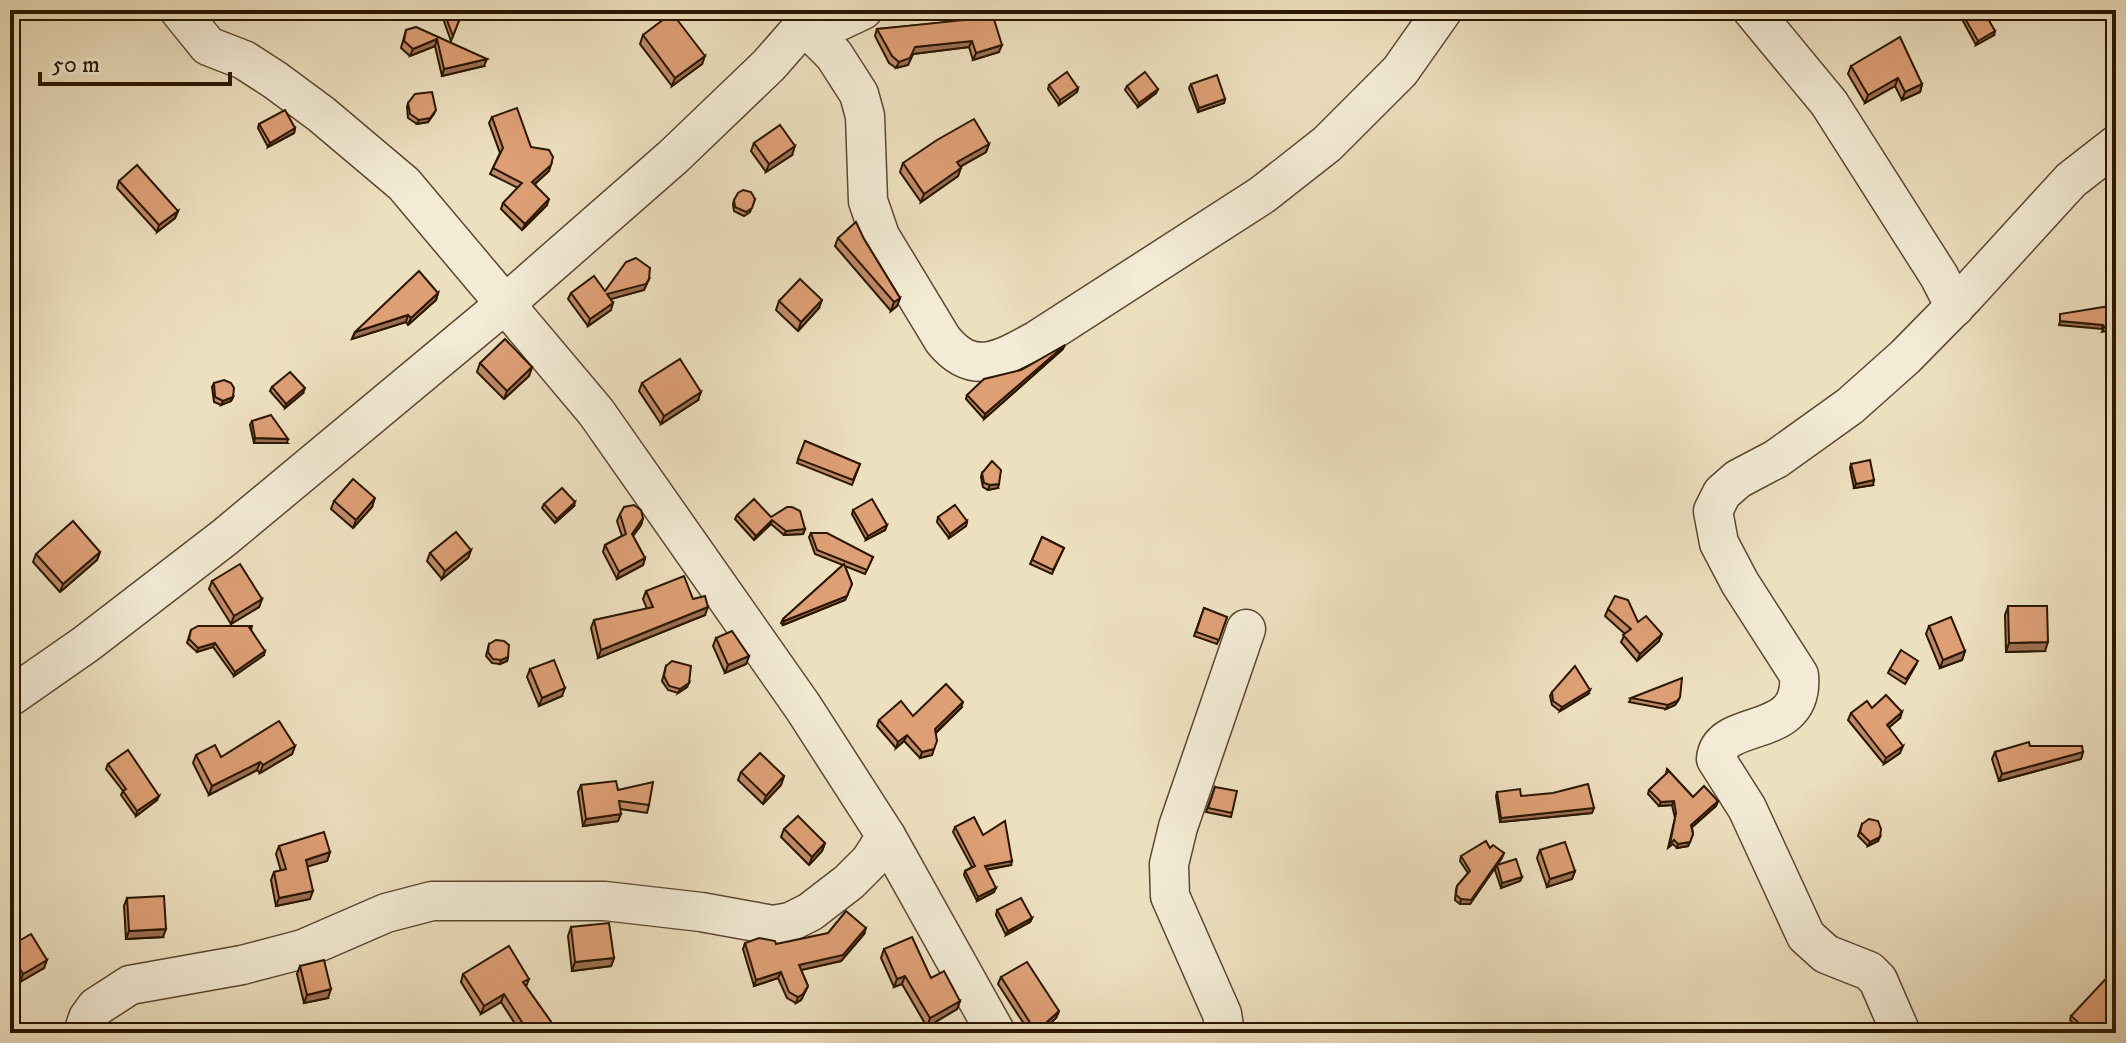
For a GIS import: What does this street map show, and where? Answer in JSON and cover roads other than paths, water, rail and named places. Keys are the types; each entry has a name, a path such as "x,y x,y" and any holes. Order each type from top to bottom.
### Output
{"street":[{"path":"179,10 208,46 244,60 287,88 404,184 596,412 803,707 886,836 996,1033"},
{"path":"10,697 86,644 225,537 505,304 673,157 809,23 863,10"},
{"path":"809,23 859,94 865,116 868,201 880,236 943,340 954,353 967,361 985,363 1011,355 1037,340 1273,186 1327,144 1400,71 1443,10"},
{"path":"1752,10 1829,103 1939,276 1955,307"},
{"path":"1901,1033 1878,980 1869,971 1826,954 1806,936 1747,808 1716,759 1716,750 1728,738 1775,722 1784,715 1797,700 1800,689 1799,675 1740,583 1719,543 1713,511 1722,493 1738,479 1776,459 1850,406 1955,307 2071,180 2116,145"},
{"path":"1225,1033 1222,1014 1170,896 1169,864 1178,827 1246,629"},
{"path":"83,1033 96,1007 130,985 242,965 303,949 386,913 432,901 605,901 701,912 773,925 790,922 810,912 849,882 870,861 886,836"}]}
